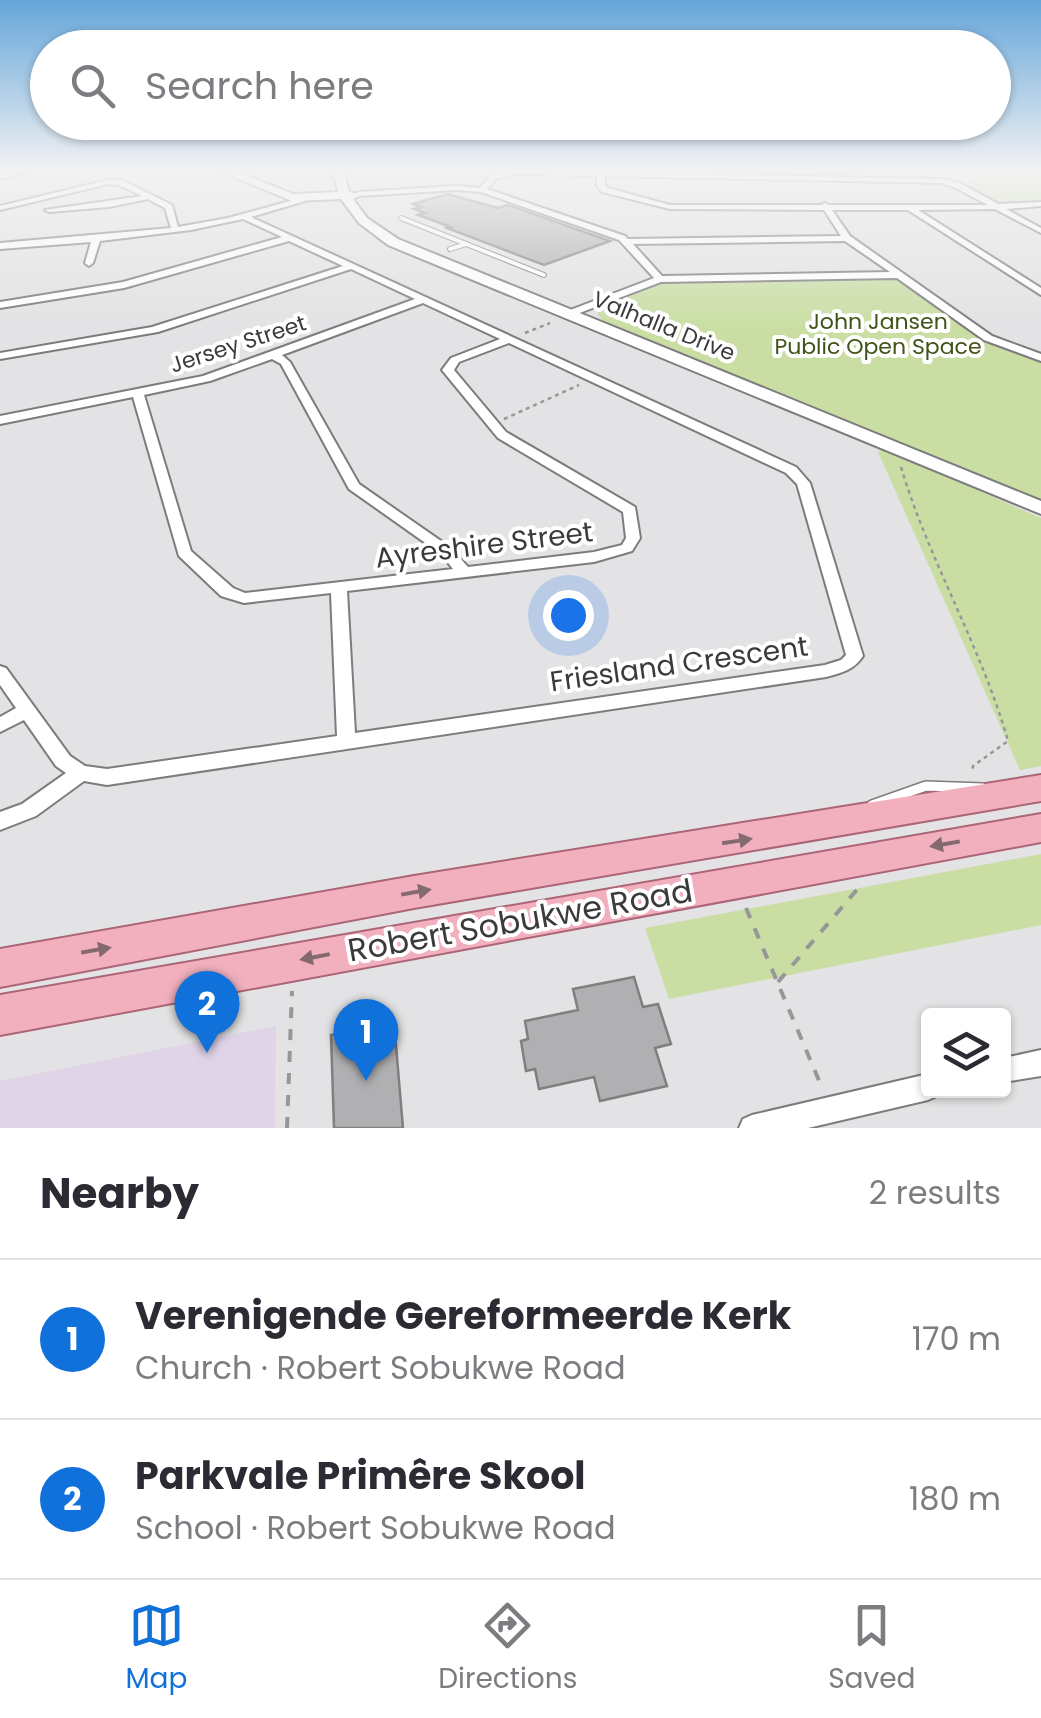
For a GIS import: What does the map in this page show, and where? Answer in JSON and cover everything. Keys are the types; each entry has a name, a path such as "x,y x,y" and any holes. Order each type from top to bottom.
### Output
{"main road":[{"name":"Valhalla Drive","path":"364,222 407,246 565,316 596,325 1041,510"},
{"name":"Valhalla Drive","path":"377,222 407,246"},
{"path":"591,305 590,317 596,325"},
{"name":"Robert Sobukwe Road","path":"0,968 414,892 1041,788"},
{"name":"Robert Sobukwe Road","path":"0,1016 1041,828"}],"street":[{"path":"174,222 176,229"},
{"path":"0,246 96,239 218,222"},
{"name":"Friesland Crescent","path":"80,774 107,776 826,671 855,656 798,476 255,222"},
{"path":"570,222 627,242 847,238"},
{"path":"836,222 847,238 994,341 1041,358"},
{"path":"931,222 1041,292"},
{"path":"0,305 124,285 290,238"},
{"path":"89,262 96,239"},
{"path":"627,242 660,280"},
{"path":"0,356 154,330 352,266"},
{"path":"565,316 660,280 900,275"},
{"name":"Jersey Street","path":"0,420 206,378 425,300"},
{"name":"Ayreshire Street","path":"138,393 184,553 227,592 244,598 608,555 626,548 633,538 632,515 624,504 513,443 492,424 448,370 455,360 510,339"},
{"path":"274,355 285,362 354,486 446,551 465,573"},
{"path":"339,589 346,740"},
{"path":"0,672 63,761 80,774 29,810 0,822"},
{"path":"0,726 28,710"},
{"path":"1011,1069 1041,1063"},
{"path":"752,1128 921,1090"}],"lane":[{"path":"410,222 544,275"},
{"path":"450,248 466,244"}],"path":[{"path":"510,339 565,316"},
{"path":"492,424 594,378"},
{"path":"900,461 916,516 1000,707 1008,741 974,766 972,772"},
{"path":"777,983 863,883"},
{"path":"745,906 831,1110"},
{"path":"287,1128 292,991"}],"shaded area":[{"path":"276,1026 275,1128 0,1128 0,1081"}],"green space":[{"name":"John Jansen Public Open Space","path":"884,277 906,283 990,343 1041,360 1041,501 604,322 597,313 602,306 660,283"},
{"path":"884,449 1041,518 1041,766 1020,770 878,452"},
{"path":"1041,854 1041,925 669,999 645,928"}],"building":[{"path":"436,222 555,222 610,241 544,265 447,228 451,227"},
{"path":"634,977 643,1007 658,1004 671,1044 655,1048 667,1086 600,1101 594,1077 539,1089 535,1069 526,1071 521,1041 528,1039 525,1021 578,1010 573,989"},
{"path":"394,1022 403,1128 334,1128 331,1035"}],"place":[{"name":"Parkvale Primêre Skool","path":"207,1053"},
{"name":"Verenigende Gereformeerde Kerk","path":"366,1081"}]}
